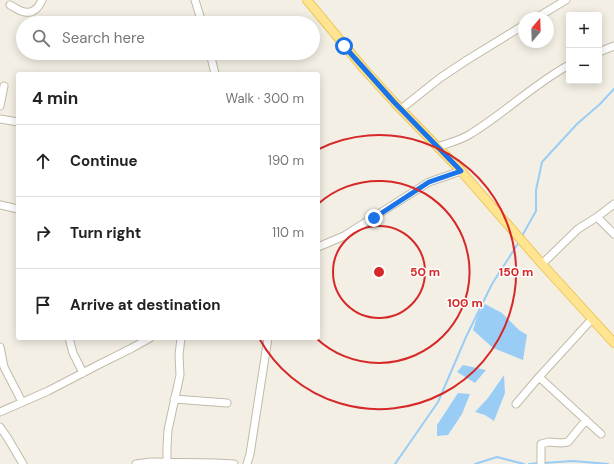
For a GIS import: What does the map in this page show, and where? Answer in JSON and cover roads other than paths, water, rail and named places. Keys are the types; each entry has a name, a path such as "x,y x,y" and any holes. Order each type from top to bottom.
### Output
{"main road":[{"path":"307,0 364,69 401,110 461,171 542,264 614,343"}],"street":[{"path":"10,5 21,11 34,11 40,6 42,0"},
{"path":"195,0 200,16"},
{"path":"546,12 566,0"},
{"path":"401,110 440,78 518,29"},
{"path":"602,51 614,46"},
{"path":"212,60 215,72"},
{"path":"437,147 470,134 566,67"},
{"path":"0,106 4,86"},
{"path":"0,119 16,122"},
{"path":"320,246 344,236 429,182 461,171"},
{"path":"542,264 578,228 597,217 614,204"},
{"path":"0,205 16,209"},
{"path":"597,217 614,234"},
{"path":"516,404 592,319"},
{"path":"69,340 73,353 83,373"},
{"path":"0,411 48,391 146,340"},
{"path":"167,463 168,430 180,375 179,346 180,340"},
{"path":"247,464 250,454 268,340"},
{"path":"0,347 4,367 22,402"},
{"path":"540,377 601,434"},
{"path":"174,399 228,403"},
{"path":"542,464 541,444 549,442 568,442 586,420"},
{"path":"0,427 23,464"},
{"path":"136,464 150,462 234,464"}],"water":[{"path":"485,304 502,313 519,330 527,335 523,360 493,348 473,330 478,314"},
{"path":"463,365 486,370 475,383 457,372"},
{"path":"504,375 505,393 494,421 485,415 475,412 488,398"},
{"path":"458,393 470,394 462,414 448,435 437,436 437,425"}],"waterway":[{"path":"522,236 536,211 536,190 542,162 577,124 600,104 614,89"},
{"path":"395,464 438,402 466,337 492,284 519,242"},
{"path":"475,464 497,457 524,464"},
{"path":"543,463 573,461 608,464"},
{"path":"529,464 539,463"}]}
